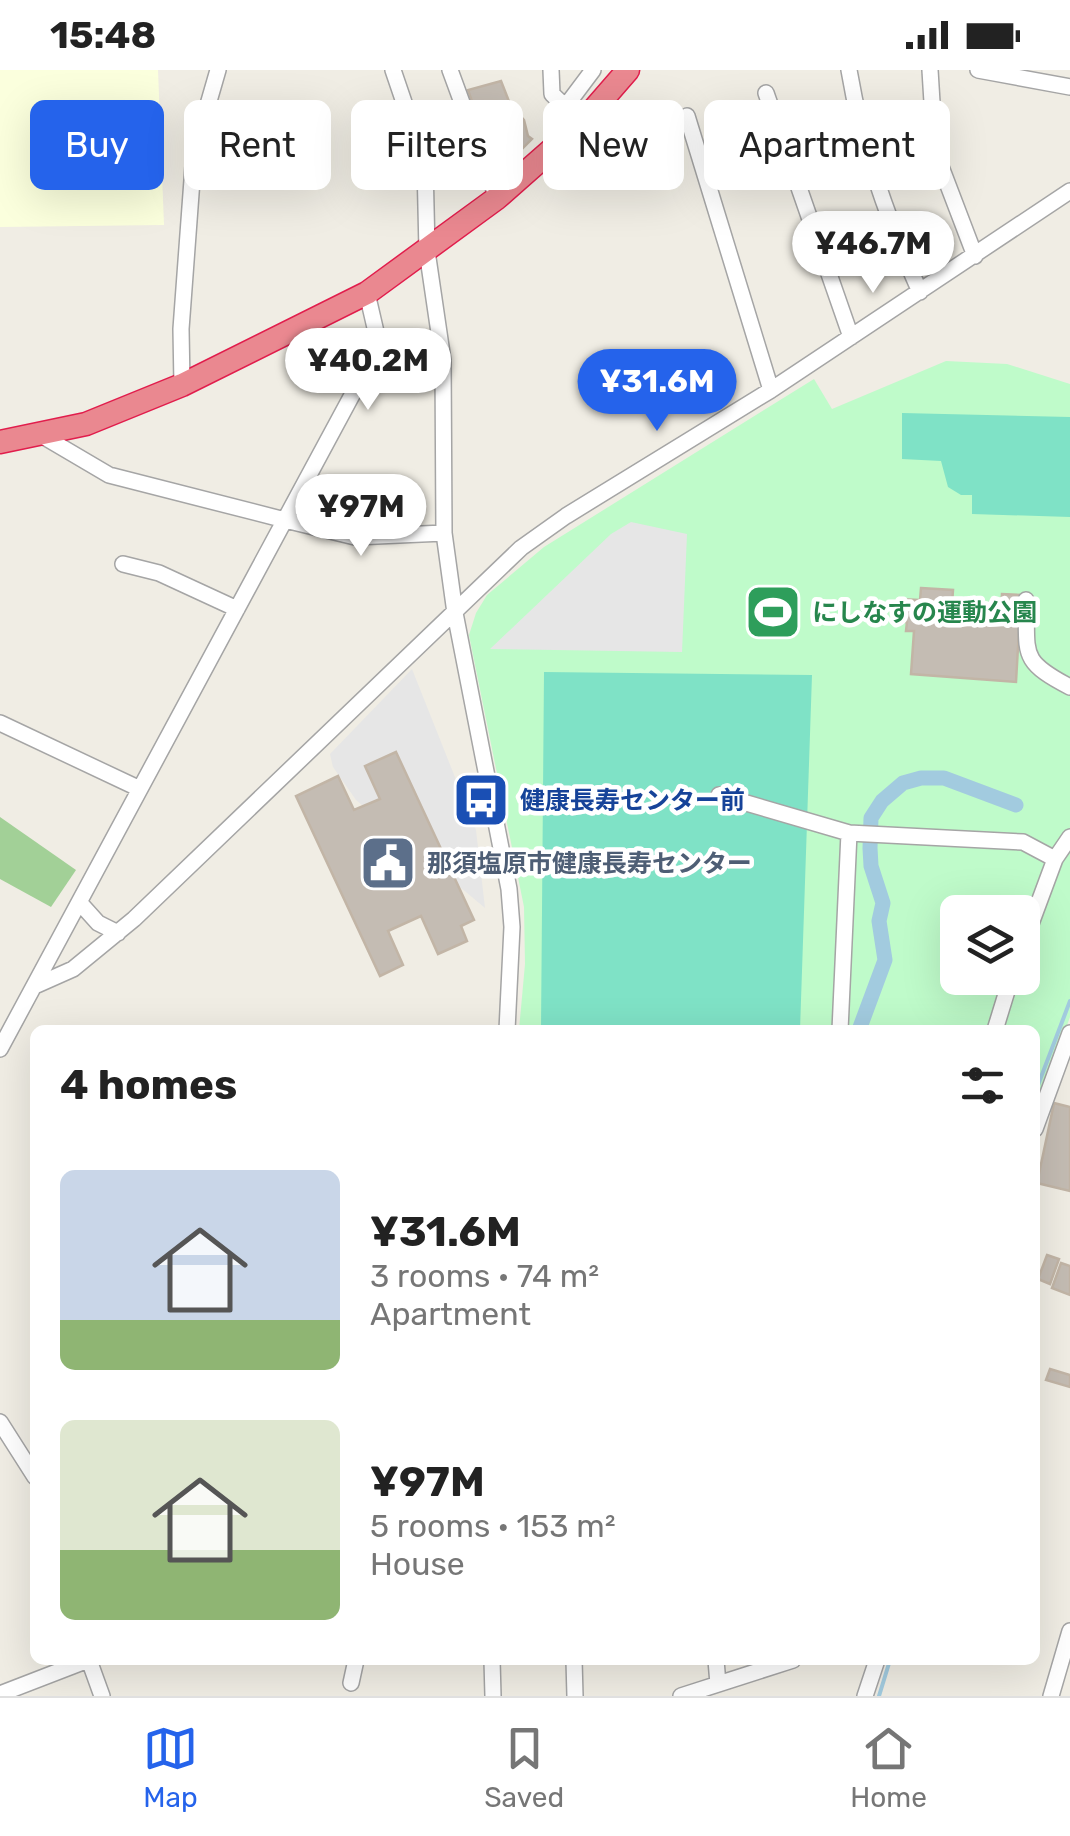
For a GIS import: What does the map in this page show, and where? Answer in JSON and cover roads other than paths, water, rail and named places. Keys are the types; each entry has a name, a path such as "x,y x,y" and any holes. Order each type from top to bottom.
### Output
{"highway":[{"path":"591,100 628,70"},
{"path":"0,442 86,424 182,385 367,293 497,198 543,148"}],"street":[{"path":"182,385 180,329 194,152 218,70"},
{"path":"393,70 425,164 428,251 443,360 444,534 455,613 509,889 512,927 507,1025"},
{"path":"450,70 497,198"},
{"path":"551,70 552,94 559,100"},
{"path":"580,100 593,70"},
{"path":"849,70 857,116 888,220 920,292"},
{"path":"930,70 935,151 975,256"},
{"path":"978,70 1036,75 1070,86"},
{"path":"766,92 851,338"},
{"path":"687,116 771,390"},
{"path":"37,985 73,968 118,933 521,548 851,338 1070,191"},
{"path":"0,1049 378,345 367,293"},
{"path":"42,434 110,475 284,520 355,537 444,534"},
{"path":"122,564 159,573 237,609"},
{"path":"1026,600 1028,654 1038,671 1070,686"},
{"path":"0,723 140,789"},
{"path":"719,795 849,833 1022,842 1056,859"},
{"path":"840,1025 849,833"},
{"path":"1040,901 1056,859 1070,838"},
{"path":"80,903 98,923 118,933"},
{"path":"996,1025 1005,995"},
{"path":"1040,1114 1070,1033"},
{"path":"0,1422 30,1468"},
{"path":"1050,1696 1070,1631"},
{"path":"0,1694 76,1665"},
{"path":"91,1665 102,1696"},
{"path":"350,1683 355,1665"},
{"path":"492,1665 493,1696"},
{"path":"574,1665 575,1696"},
{"path":"716,1665 718,1684"},
{"path":"681,1696 777,1665"},
{"path":"865,1696 874,1665"}],"waterway":[{"path":"861,1025 885,960 879,921 883,903 871,866 870,848 871,818 882,801 903,783 944,778 1016,805"},
{"path":"1040,1080 1070,1001"},
{"path":"879,1696 888,1665"}],"place":[{"name":"にしなすの運動公園","path":"773,612"},
{"name":"健康長寿センター前","path":"481,800"},
{"name":"那須塩原市健康長寿センター","path":"388,863"}]}
